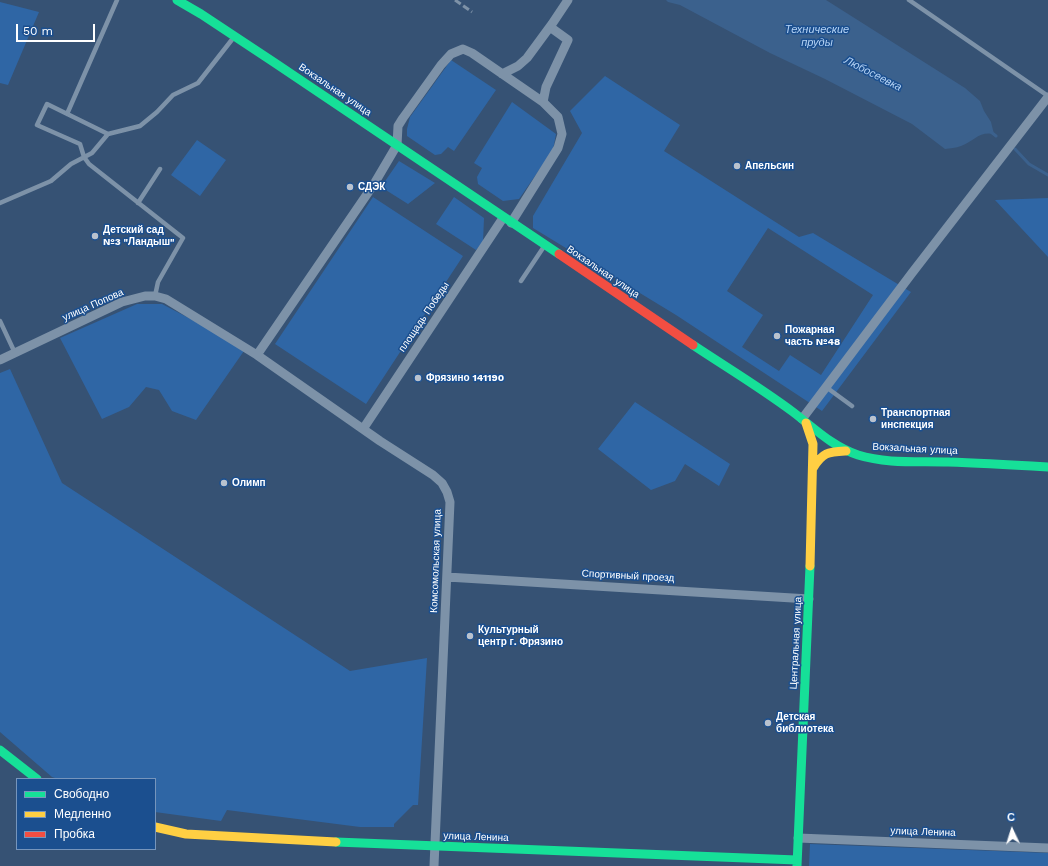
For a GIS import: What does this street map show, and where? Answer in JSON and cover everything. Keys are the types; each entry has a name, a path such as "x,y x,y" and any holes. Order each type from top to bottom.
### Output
{"street":[{"name":"Вокзальная улица","path":"177,0 235,36 397,145 804,421 824,439 846,451 868,458 894,461 1048,466"},
{"path":"502,74 518,66 527,58 568,0"},
{"path":"543,102 546,87 568,40 550,27"},
{"name":"площадь Победы","path":"363,429 558,148 562,134 558,117 543,102 463,49 451,54 441,64 423,89 398,126 397,145"},
{"path":"804,421 826,387 1048,97"},
{"path":"257,355 374,184 397,145"},
{"name":"улица Попова","path":"0,360 122,302 145,296 155,296 166,299 257,355"},
{"name":"Комсомольская улица","path":"257,355 363,429 433,475 442,483 447,492 450,502 434,866"},
{"name":"Центральная улица","path":"797,863 809,599 813,468 813,444 804,421"},
{"path":"813,468 820,456 827,452 846,451"},
{"name":"Спортивный проезд","path":"447,576 809,599"},
{"path":"0,750 36,778"},
{"name":"улица Ленина","path":"156,827 186,834 278,840 797,863"},
{"name":"улица Ленина","path":"798,838 1048,848"}],"lane":[{"path":"67,114 116,0"},
{"path":"909,0 1048,97"},
{"path":"0,203 51,181 71,164 92,153 108,134 140,126 157,112 173,95 198,83 235,36"},
{"path":"108,134 47,104 37,125 80,144 88,164 183,238 158,282 155,296"},
{"path":"138,203 160,169"},
{"path":"521,281 545,246"},
{"path":"0,321 15,353"},
{"path":"826,387 852,406"}],"shaded area":[{"path":"0,2 39,12 8,85 0,83"},
{"path":"451,60 496,90 454,151 448,147 441,154 435,155 407,136 407,129 410,117"},
{"path":"605,76 680,125 664,151 799,237 813,233 911,292 822,411 676,315 533,228 533,216 582,133 570,111","holes":["768,228 873,295 821,375 790,355 779,371 742,347 763,315 727,291"]},
{"path":"512,102 556,134 553,150 519,199 503,201 478,184 477,177 482,168 474,163"},
{"path":"197,140 226,160 200,196 171,175"},
{"path":"399,161 435,183 408,204 381,187"},
{"path":"373,197 463,256 366,404 275,344"},
{"path":"454,197 484,218 483,242 476,250 436,224"},
{"path":"1048,198 1048,257 995,200"},
{"path":"137,304 162,304 246,348 196,420 172,411 159,390 146,387 129,407 102,419 60,338"},
{"path":"10,369 62,483 350,671 427,658 418,805 413,805 394,824 394,827 360,827 227,810 221,821 156,812 156,778 55,778 0,732 0,373"},
{"path":"635,402 730,464 719,486 685,464 675,481 651,490 598,449"},
{"path":"810,844 1048,853 1048,866 809,866"}],"water":[{"name":"Технические пруды","path":"666,0 826,0 965,88 980,101 991,122 994,134 989,133 980,135 961,146 945,149 912,124 825,79 770,53 680,5 668,2"}],"waterway":[{"name":"Любосеевка","path":"991,132 996,136"},
{"name":"Любосеевка","path":"1015,149 1029,164 1048,175"}],"railway":[{"path":"455,0 472,12"}],"traffic: fast":[{"path":"177,0 201,14 275,63 559,254"},
{"path":"693,345 769,394 816,431 849,452 869,458 903,462 961,462 1048,467"},
{"path":"797,866 810,566"},
{"path":"0,750 36,778"},
{"path":"336,842 797,860"}],"traffic: slow":[{"path":"806,423 813,444 810,566"},
{"path":"813,468 826,454 846,451"},
{"path":"156,827 186,834 336,842"}],"traffic: jam":[{"path":"559,254 693,345"}],"place":[{"name":"Апельсин","path":"737,166"},
{"name":"СДЭК","path":"350,187"},
{"name":"Детский сад №3 \"Ландыш\"","path":"95,236"},
{"name":"Пожарная часть №48","path":"777,336"},
{"name":"Фрязино 141190","path":"418,378"},
{"name":"Транспортная инспекция","path":"873,419"},
{"name":"Олимп","path":"224,483"},
{"name":"Культурный центр г. Фрязино","path":"470,636"},
{"name":"Детская библиотека","path":"768,723"}]}
